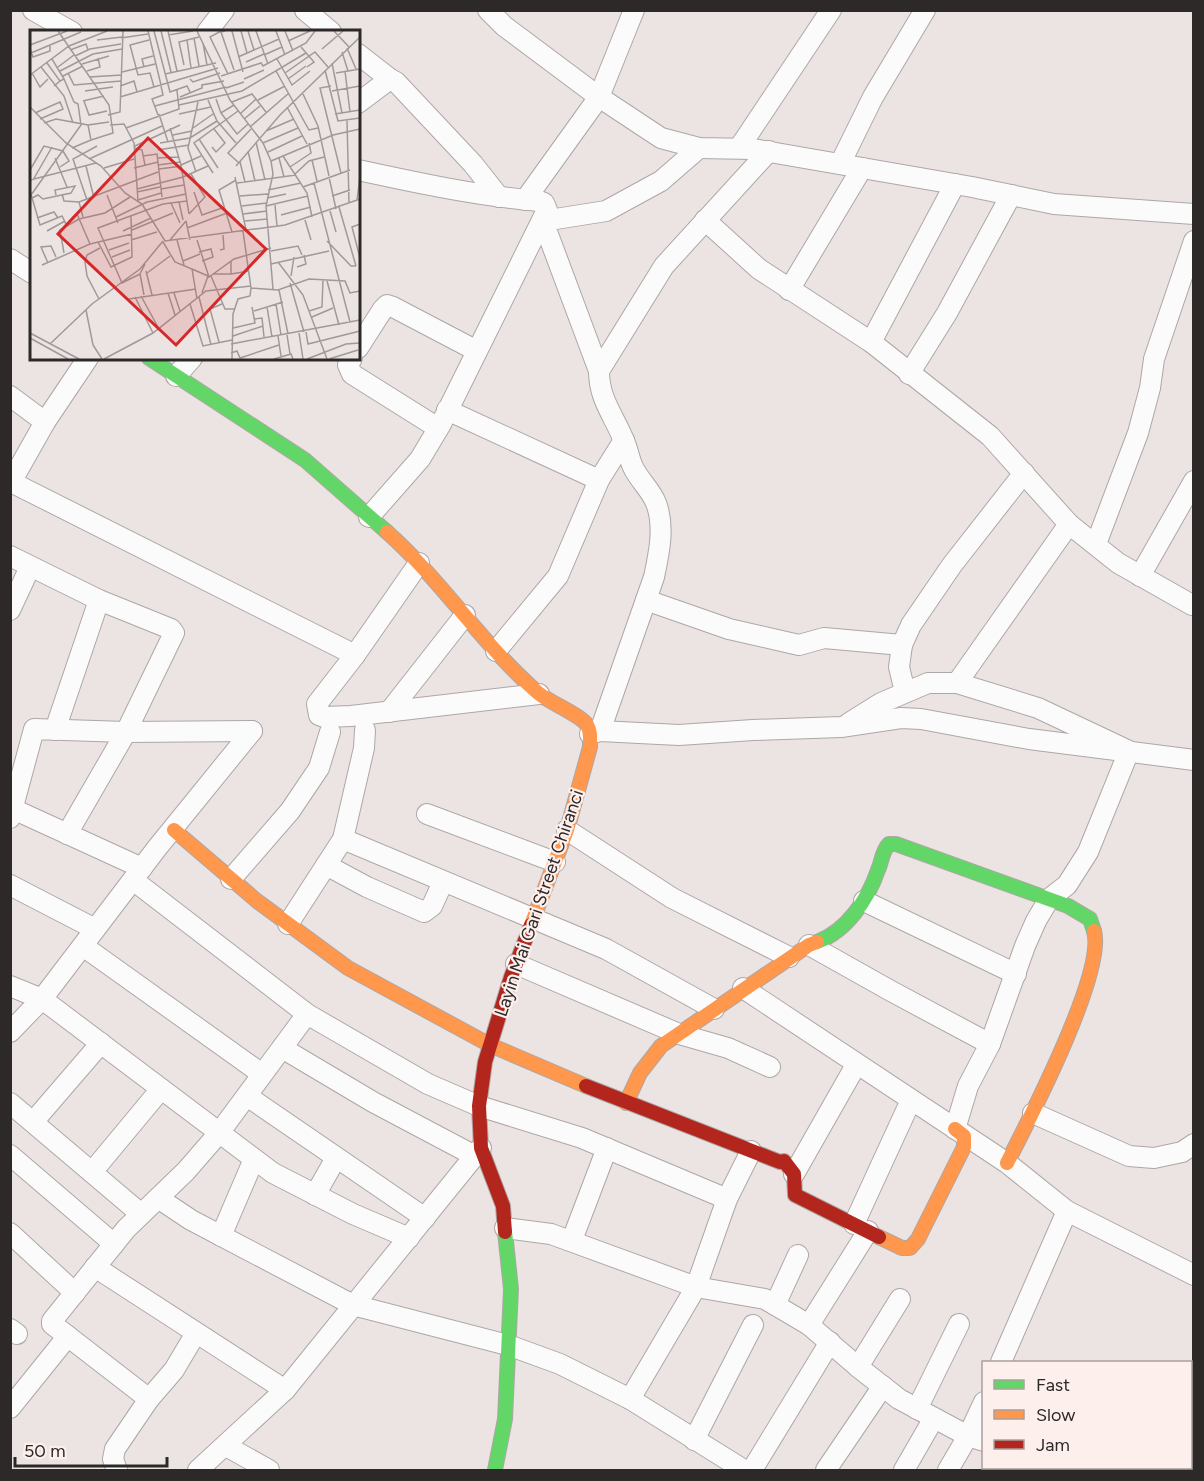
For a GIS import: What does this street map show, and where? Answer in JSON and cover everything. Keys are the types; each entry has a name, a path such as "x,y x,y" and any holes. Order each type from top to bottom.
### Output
{"street":[{"path":"33,10 68,30"},
{"path":"209,30 224,10"},
{"path":"305,10 329,30"},
{"path":"488,10 504,26 599,97 661,138 699,148 739,148 769,152 955,184 1054,204 1194,214"},
{"path":"525,200 599,97 634,10"},
{"path":"739,148 831,10"},
{"path":"840,164 873,97 925,10"},
{"path":"360,56 396,82 473,164 499,197"},
{"path":"360,102 390,79"},
{"path":"543,221 606,212 661,181 699,148"},
{"path":"599,371 664,266 769,152"},
{"path":"789,290 862,168"},
{"path":"360,170 499,197 539,201 547,207 543,221 438,428 420,459 369,517"},
{"path":"872,342 955,184"},
{"path":"909,374 946,313 1011,195"},
{"path":"705,220 746,259 789,290 872,342 909,374 990,436 1069,524 1118,563 1192,605"},
{"path":"543,221 599,371 599,387 604,402 624,440 632,466 656,503 660,525 659,552 646,600 595,733"},
{"path":"1095,544 1138,433 1154,359 1194,240"},
{"path":"360,345 387,306 477,351"},
{"path":"87,360 45,422 11,483 355,655"},
{"path":"152,360 305,460 339,488 420,562 496,651 539,694 586,723 595,733 679,735 841,727 901,718 921,719 1029,739 1194,760"},
{"path":"176,376 190,360"},
{"path":"351,360 348,365 352,374 438,428"},
{"path":"10,396 45,422"},
{"path":"447,410 599,480"},
{"path":"496,651 558,576 599,480 624,440"},
{"path":"905,692 899,667 902,645 911,625 952,565 1024,473"},
{"path":"1140,576 1194,481"},
{"path":"957,683 1069,524"},
{"path":"10,556 99,600 171,629 174,633 126,732 66,834"},
{"path":"420,562 317,705 319,715 324,717 351,716 539,694"},
{"path":"10,610 30,567"},
{"path":"55,730 99,600"},
{"path":"646,600 729,628 799,645 824,638 902,645"},
{"path":"389,712 465,615"},
{"path":"841,727 881,703 928,683 957,683 1038,708 1129,751"},
{"path":"10,1032 42,999 137,874 252,731 126,732 34,729 12,813 66,834 137,874 307,1014 428,1084 478,1106 556,1129 607,1148 727,1199"},
{"path":"288,924 344,839 364,748 365,730"},
{"path":"231,879 290,811 319,768 330,732"},
{"name":"Layin Mai Gari Street Chiranci","path":"495,1470 505,1419 512,1289 503,1206 478,1152 478,1106 490,1045 516,963 567,830 595,733"},
{"path":"955,1129 968,1086 990,1044 1025,946 1049,899 1067,885 1089,852 1129,751"},
{"path":"427,814 555,862"},
{"path":"174,830 231,879 348,968 490,1045 627,1103 780,1162 784,1161 794,1174"},
{"path":"567,830 672,898 789,957"},
{"path":"344,839 606,949 714,1009"},
{"path":"627,1103 633,1087 667,1039 679,1034 808,945 831,937 838,932 864,901 878,871 885,848 889,844 896,844 1049,899 1083,913 1093,921 1096,933 1091,969 1081,1002 1033,1113 1007,1164"},
{"path":"326,865 366,887 424,912 432,906 443,882"},
{"path":"10,885 95,929"},
{"path":"864,901 1016,974"},
{"path":"808,945 990,1044"},
{"path":"83,946 262,1074"},
{"path":"516,963 679,1034 728,1048 770,1067"},
{"path":"10,986 42,999 273,1173 353,1214 409,1238"},
{"path":"743,988 1007,1164 1067,1211 1194,1275"},
{"path":"149,1399 52,1324 52,1321 114,1244 141,1214 186,1171 219,1133 307,1014"},
{"path":"33,1122 101,1043"},
{"path":"198,1470 285,1389 478,1152 373,1101 282,1048"},
{"path":"856,1065 794,1174 795,1195 802,1200 902,1248 910,1248 964,1147 964,1136 955,1129"},
{"path":"92,1172 161,1089"},
{"path":"246,1096 425,1218"},
{"path":"809,1325 861,1227 911,1100"},
{"path":"10,1103 141,1214"},
{"path":"1033,1113 1129,1156 1154,1158 1182,1152 1194,1144"},
{"path":"572,1240 607,1148"},
{"path":"630,1399 696,1287 727,1199 752,1151"},
{"path":"10,1155 114,1244"},
{"path":"315,1195 336,1158"},
{"path":"221,1236 254,1159"},
{"path":"158,1198 191,1220 353,1305 508,1346 560,1364 630,1399 740,1469 830,1342"},
{"path":"1001,1361 1067,1211"},
{"path":"505,1228 551,1234 572,1240 696,1287 765,1299 809,1325 899,1399 976,1439"},
{"path":"10,1233 75,1293"},
{"path":"775,1305 798,1255"},
{"path":"95,1267 285,1389"},
{"path":"858,1367 900,1299"},
{"path":"904,1470 959,1324"},
{"path":"694,1440 753,1325"},
{"path":"117,1470 113,1459 115,1449 149,1399 174,1370 196,1333"},
{"path":"10,1408 68,1336"},
{"path":"826,1470 883,1386"},
{"path":"948,1470 976,1439 982,1411"},
{"path":"226,1446 269,1470"}],"traffic: fast":[{"path":"152,360 305,460 387,532"},
{"path":"817,942 838,930 855,913 874,881 883,853 889,844 896,844 1068,906 1090,919 1094,931"},
{"path":"495,1470 505,1419 511,1289 505,1232"}],"traffic: slow":[{"path":"387,532 426,571 517,673 542,696 584,721 588,727 590,747 567,830 531,925"},
{"path":"174,830 257,901 348,968 490,1045 586,1086"},
{"path":"1007,1163 1047,1082 1077,1012 1095,951 1094,931"},
{"path":"626,1103 640,1073 661,1046 809,945 817,942"},
{"path":"879,1237 902,1248 910,1248 918,1239 964,1147 964,1136 955,1129"}],"traffic: jam":[{"path":"505,1232 503,1206 481,1148 479,1106 485,1062 511,977 531,925"},
{"path":"586,1086 780,1162 784,1161 794,1174 795,1195 879,1237"}]}
